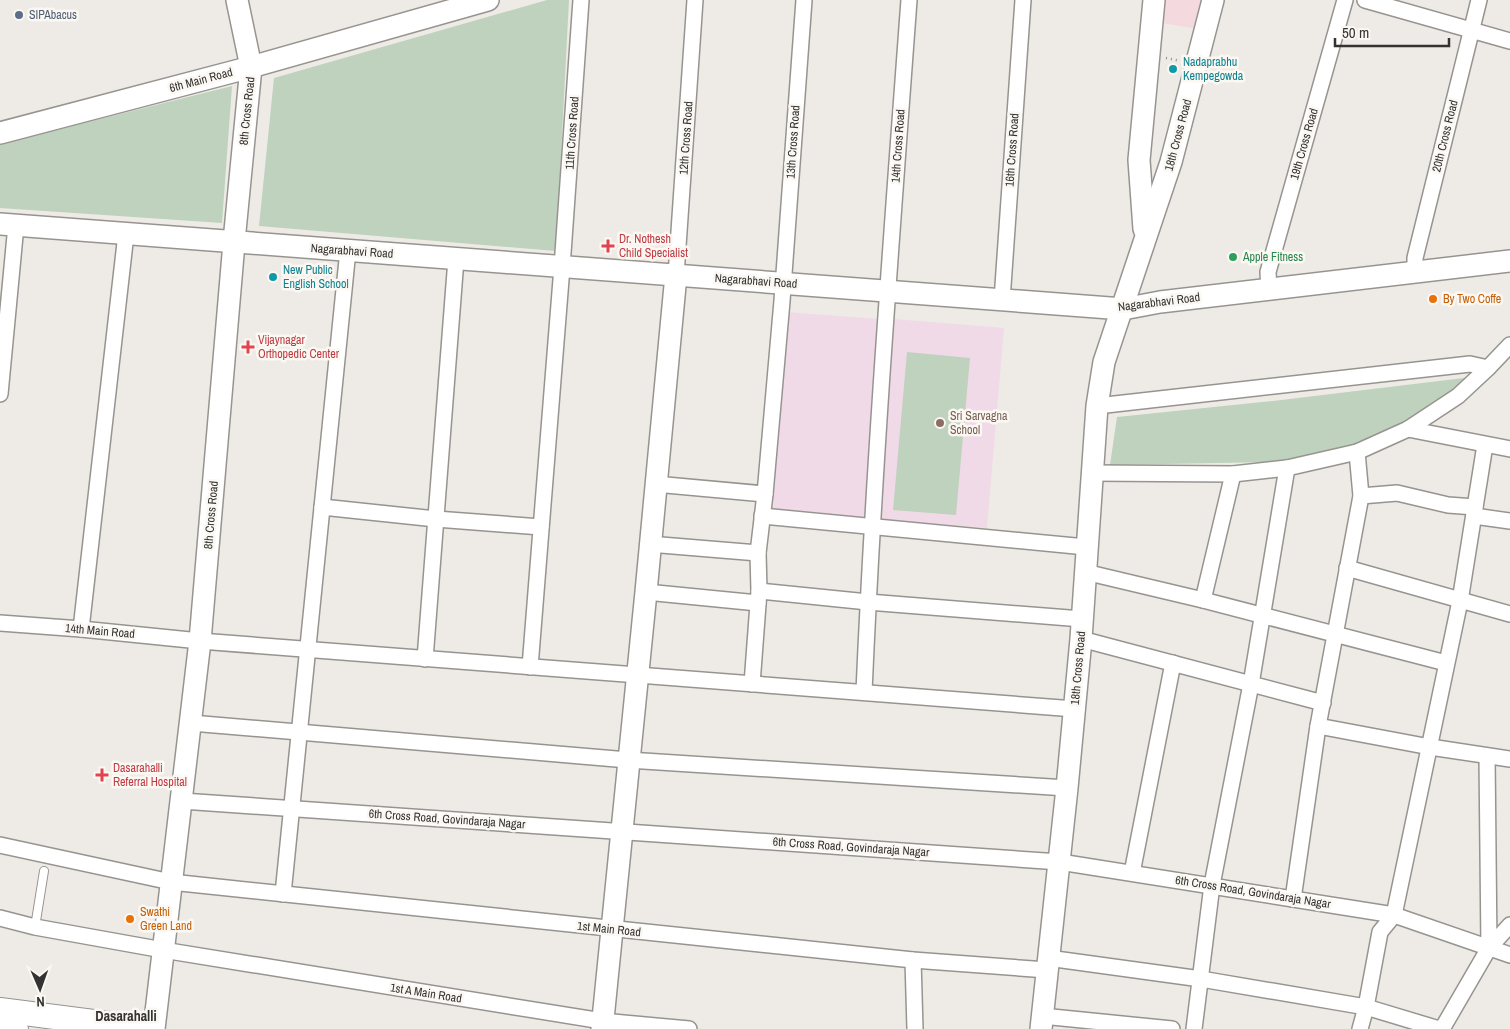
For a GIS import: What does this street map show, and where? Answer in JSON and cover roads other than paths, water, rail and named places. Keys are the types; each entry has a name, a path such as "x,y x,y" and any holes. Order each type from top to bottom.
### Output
{"main road":[{"name":"8th Cross Road","path":"154,1029 200,641 251,67 237,0"},
{"name":"6th Main Road","path":"0,133 251,67 488,0"},
{"path":"1145,239 1139,160 1154,0"},
{"name":"18th Cross Road","path":"1041,1022 1060,862 1082,629 1091,473 1097,406 1104,362 1171,162 1213,0"},
{"name":"Nagarabhavi Road","path":"8,225 1123,309 1160,302 1510,261"},
{"path":"602,1025 676,275"},
{"path":"0,1010 89,1025 148,1029"},
{"path":"0,1027 16,1029"}],"street":[{"name":"11th Cross Road","path":"530,667 581,0"},
{"name":"12th Cross Road","path":"676,275 695,0"},
{"name":"13th Cross Road","path":"752,684 759,597 758,553 765,494 783,284 804,0"},
{"name":"14th Cross Road","path":"864,692 872,525 887,291 909,0"},
{"name":"16th Cross Road","path":"1002,300 1023,0"},
{"name":"19th Cross Road","path":"1269,289 1268,272 1345,0"},
{"path":"1365,0 1510,41"},
{"name":"20th Cross Road","path":"1415,272 1415,258 1479,0"},
{"path":"0,394 8,225"},
{"path":"81,629 126,234"},
{"path":"283,894 348,250"},
{"path":"425,659 456,259"},
{"path":"1091,473 1233,474 1287,468 1357,452 1408,429 1458,396 1510,345"},
{"path":"1097,406 1470,364 1488,368"},
{"path":"1408,429 1510,449"},
{"path":"1360,1029 1380,932 1394,915 1430,747 1460,601 1485,445"},
{"path":"1293,899 1318,726 1360,496 1357,452"},
{"path":"1194,1029 1212,886 1252,684 1287,468"},
{"path":"1203,600 1233,474"},
{"path":"655,484 765,494"},
{"path":"1360,496 1397,493 1510,521"},
{"path":"322,507 436,519 541,527"},
{"path":"762,516 872,525 1086,547"},
{"path":"650,544 758,553"},
{"path":"1347,568 1510,614"},
{"path":"1085,572 1203,600 1446,664"},
{"path":"646,592 868,602 1082,629 1173,663 1322,703"},
{"name":"14th Main Road","path":"0,623 308,650 1074,709"},
{"path":"1132,873 1173,663"},
{"path":"191,723 628,760 1067,788"},
{"path":"1318,726 1430,747 1510,759"},
{"path":"1487,756 1489,948"},
{"name":"6th Cross Road, Govindaraja Nagar","path":"182,801 1060,862 1394,915 1510,955"},
{"path":"0,845 172,882"},
{"name":"1st Main Road","path":"172,882 913,960 1048,964 1201,979 1366,1007 1441,1029"},
{"name":"1st A Main Road","path":"0,918 35,927 164,950 602,1025 688,1029"},
{"path":"1441,1029 1489,948 1510,925"},
{"path":"913,960 915,1029"},
{"path":"1041,1022 1172,1029"}],"lane":[{"path":"35,927 44,871"}],"place":[{"name":"SIPAbacus","path":"19,15"},
{"name":"Nadaprabhu Kempegowda","path":"1173,69"},
{"name":"Dr. Nothesh Child Specialist","path":"608,246"},
{"name":"Apple Fitness","path":"1233,257"},
{"name":"New Public English School","path":"273,277"},
{"name":"By Two Coffe","path":"1433,299"},
{"name":"Vijaynagar Orthopedic Center","path":"248,347"},
{"name":"Sri Sarvagna School","path":"940,423"},
{"name":"Dasarahalli Referral Hospital","path":"102,775"},
{"name":"Swathi Green Land","path":"130,919"}],"district":[{"name":"Dasarahalli","path":"126,1016"}]}
